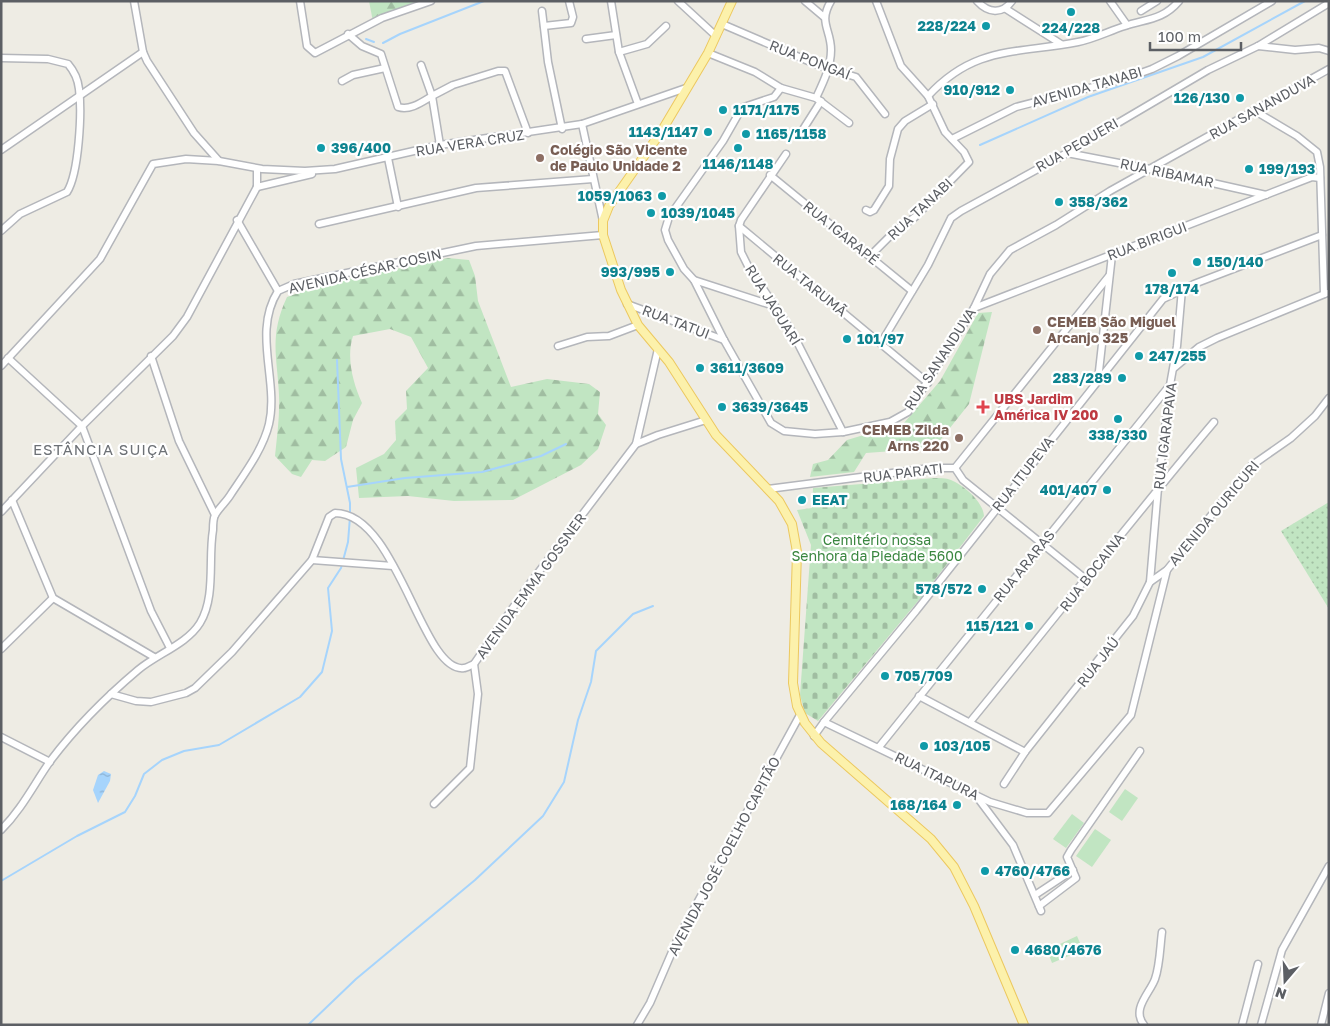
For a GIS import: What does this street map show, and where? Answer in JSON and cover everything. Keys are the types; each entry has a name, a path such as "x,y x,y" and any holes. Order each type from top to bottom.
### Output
{"main road":[{"path":"732,1 708,53 661,132 609,206 602,221 603,235 628,304 638,325 669,362 716,436 768,488 779,501 792,524 797,541 792,668 795,700 800,715 814,736 931,839 954,867 974,906 1024,1025"}],"street":[{"path":"134,1 143,52 194,132 219,161"},
{"path":"300,1 307,46 315,54 348,34 382,18 431,1"},
{"path":"544,26 571,23 573,17 569,1"},
{"path":"611,1 619,52 638,104"},
{"path":"678,1 716,36"},
{"path":"804,1 824,18"},
{"path":"802,131 819,100 829,68 831,49 824,18 831,1"},
{"path":"876,1 901,66 934,104 945,132 952,139"},
{"path":"977,1 984,8 992,12 1006,9 1012,1"},
{"path":"1110,1 1127,25"},
{"path":"1141,11 1157,1"},
{"path":"928,96 949,76 982,57 1080,41 1127,25 1157,18 1179,1"},
{"name":"AVENIDA TANABI","path":"952,139 1016,107 1124,79 1152,69 1178,56 1272,1"},
{"name":"RUA PEQUERI","path":"881,343 912,291 951,218 1006,185 1067,153 1208,70 1258,46 1329,3"},
{"path":"1006,9 1061,44"},
{"path":"542,11 548,62 562,129"},
{"name":"RUA PONGAÍ","path":"722,24 829,68 856,77 885,114"},
{"path":"619,52 647,44 666,26"},
{"path":"348,34 362,46 381,54 398,107 404,109 412,107 453,85 498,71 505,71 528,133"},
{"path":"586,39 616,35"},
{"path":"1258,46 1295,50 1319,48 1329,51"},
{"path":"1,150 143,52"},
{"path":"708,53 755,72 782,88 819,100 849,123"},
{"path":"1,58 48,59 68,64 77,78 79,95 77,161 72,185 67,192 20,214 1,231"},
{"path":"421,65 432,96 440,145"},
{"path":"342,81 353,75 386,68"},
{"name":"RUA SANANDUVA","path":"782,88 774,97 744,107 739,113 722,141 669,217 665,230 668,240 684,269 694,280 724,340 772,423 784,431 797,434 843,432 890,422 908,412 974,308 990,274 1010,250 1329,69"},
{"name":"RUA VERA CRUZ","path":"8,358 100,259 153,164 186,159 219,161 268,170 322,170 388,158 440,145 562,129 582,124 686,88"},
{"path":"866,210 870,212 874,210 889,186 890,159 898,129 905,121 934,104"},
{"path":"1174,368 1199,347 1217,338 1326,293 1317,152 1297,136 1255,111"},
{"path":"582,124 602,221"},
{"name":"RUA TANABI","path":"870,256 894,232 914,218 969,162 964,152 952,139"},
{"name":"RUA RIBAMAR","path":"1067,153 1267,195"},
{"path":"738,226 748,206 786,154"},
{"path":"388,158 398,207"},
{"path":"1,512 82,426 173,336 187,317 237,220 257,187 257,169"},
{"path":"268,170 271,175 270,184"},
{"path":"257,187 322,170"},
{"name":"RUA IGARAPÉ","path":"770,175 912,291"},
{"name":"RUA BIRIGUI","path":"974,308 1312,177 1320,178"},
{"path":"320,224 476,188 593,179"},
{"path":"237,220 278,291"},
{"name":"RUA JAGUARÍ","path":"738,226 741,252 791,330 843,432"},
{"name":"RUA TARUMÃ","path":"738,226 928,382"},
{"name":"AVENIDA CÉSAR COSIN","path":"110,694 154,657 192,632 206,609 210,547 215,515 260,446 269,424 270,392 267,324 268,312 278,291 294,284 476,246 603,235"},
{"name":"RUA ITUPEVA","path":"814,736 916,611 1163,299 1182,289 1322,235"},
{"path":"1098,380 1112,255"},
{"path":"955,468 1109,276"},
{"path":"694,280 774,306"},
{"name":"RUA IGARAPAVA","path":"1150,582 1158,488 1170,385 1174,368 1182,289"},
{"name":"RUA TATUI","path":"628,304 724,340"},
{"path":"558,346 587,337 609,336 638,325"},
{"name":"AVENIDA EMMA GOSSNER","path":"110,694 136,701 150,702 186,693 195,688 232,652 312,560 328,517 335,513 341,513 370,530 384,546 434,645 451,665 463,669 474,664 528,586 636,444 658,349"},
{"path":"151,356 179,441 215,515"},
{"path":"1,366 8,358 82,426 151,611 170,648"},
{"name":"RUA ARARAS","path":"879,747 1170,385"},
{"name":"AVENIDA OURICURI","path":"1167,570 1251,466 1291,438 1315,416 1329,398"},
{"path":"636,444 706,420"},
{"name":"RUA BOCAINA","path":"970,722 1087,580 1158,488 1214,422"},
{"name":"RUA PARATI","path":"768,488 931,468 955,468 963,480 1087,580"},
{"path":"12,500 53,598 154,657"},
{"path":"312,560 393,566"},
{"name":"RUA JAÚ","path":"1004,784 1025,752 1134,616 1150,582 1167,570"},
{"name":"RUA ITAPURA","path":"824,722 879,747 976,796 1027,813 1039,815 1048,813 1054,809 1130,715 1167,570"},
{"path":"1,649 53,598"},
{"path":"434,804 470,768 478,694 474,664"},
{"path":"1,830 21,809 50,762 110,694"},
{"path":"919,696 1025,752"},
{"name":"AVENIDA JOSÉ COELHO CAPITÃO","path":"637,1025 650,1004 678,938 800,715"},
{"path":"1,737 50,762"},
{"path":"976,796 1012,845 1040,909 1076,878 1067,857 1140,751"},
{"path":"1261,1025 1282,950 1329,866"},
{"path":"1035,895 1073,870"},
{"path":"1144,1025 1140,1015 1144,995 1155,980 1162,932"},
{"path":"1242,1025 1258,964"},
{"path":"1321,1025 1329,993"}],"green space":[{"path":"369,1 431,1 373,22"},
{"path":"448,258 469,260 475,276 478,301 511,387 547,379 589,384 600,392 598,414 606,425 598,449 581,465 513,500 454,501 408,496 359,498 356,468 384,454 396,440 395,421 407,409 406,391 428,368 411,337 390,329 353,336 350,361 362,403 353,420 346,447 325,461 312,460 301,477 292,474 275,456 279,403 276,335 281,311 287,297 321,285"},
{"path":"992,312 969,404 934,448 866,453 854,472 810,477 813,464 828,460 847,440 904,423 940,381 978,313"},
{"name":"Cemitério nossa Senhora da Piedade 5600","path":"945,478 961,486 976,499 983,510 984,516 923,595 818,721 805,713 800,695 811,545 797,510 812,508 813,488"},
{"path":"1329,502 1329,609 1281,531"},
{"path":"1125,789 1138,798 1122,821 1109,812"},
{"path":"1072,814 1084,823 1066,848 1053,839"},
{"path":"1095,829 1111,840 1092,867 1076,856"},
{"path":"1077,936 1083,950 1052,963 1047,950"}],"water":[{"path":"104,771 111,774 110,781 98,803 93,790 98,775"}],"waterway":[{"path":"383,43 400,34 484,1"},
{"path":"980,145 1088,97 1203,57 1305,1"},
{"path":"366,39 374,42"},
{"path":"1,881 77,836 125,812 135,796 144,774 162,760 184,751 219,745 300,697 322,672 332,631 328,588 341,568 348,542 350,517 350,503 341,459 337,360"},
{"path":"347,487 405,478 482,472 541,456 566,444"},
{"path":"308,1025 356,979 475,880 543,816 564,782 578,720 591,682 596,651 633,614 653,606"}],"place":[{"name":"224/228","path":"1071,12"},
{"name":"228/224","path":"986,26"},
{"name":"910/912","path":"1010,90"},
{"name":"126/130","path":"1240,98"},
{"name":"1171/1175","path":"723,110"},
{"name":"1143/1147","path":"708,132"},
{"name":"1165/1158","path":"746,134"},
{"name":"396/400","path":"321,148"},
{"name":"1146/1148","path":"738,148"},
{"name":"Colégio São Vicente de Paulo Unidade 2","path":"540,158"},
{"name":"199/193","path":"1249,169"},
{"name":"1059/1063","path":"662,196"},
{"name":"358/362","path":"1059,202"},
{"name":"1039/1045","path":"651,213"},
{"name":"150/140","path":"1197,262"},
{"name":"993/995","path":"670,272"},
{"name":"178/174","path":"1172,273"},
{"name":"CEMEB São Miguel Arcanjo 325","path":"1037,330"},
{"name":"101/97","path":"847,339"},
{"name":"247/255","path":"1139,356"},
{"name":"3611/3609","path":"700,368"},
{"name":"283/289","path":"1122,378"},
{"name":"3639/3645","path":"722,407"},
{"name":"UBS Jardim América IV 200","path":"983,407"},
{"name":"338/330","path":"1118,419"},
{"name":"CEMEB Zilda Arns 220","path":"959,438"},
{"name":"401/407","path":"1107,490"},
{"name":"EEAT","path":"802,500"},
{"name":"578/572","path":"982,589"},
{"name":"115/121","path":"1029,626"},
{"name":"705/709","path":"885,676"},
{"name":"103/105","path":"924,746"},
{"name":"168/164","path":"957,805"},
{"name":"4760/4766","path":"985,871"},
{"name":"4680/4676","path":"1015,950"}],"district":[{"name":"ESTÂNCIA SUIÇA","path":"101,450"}]}
